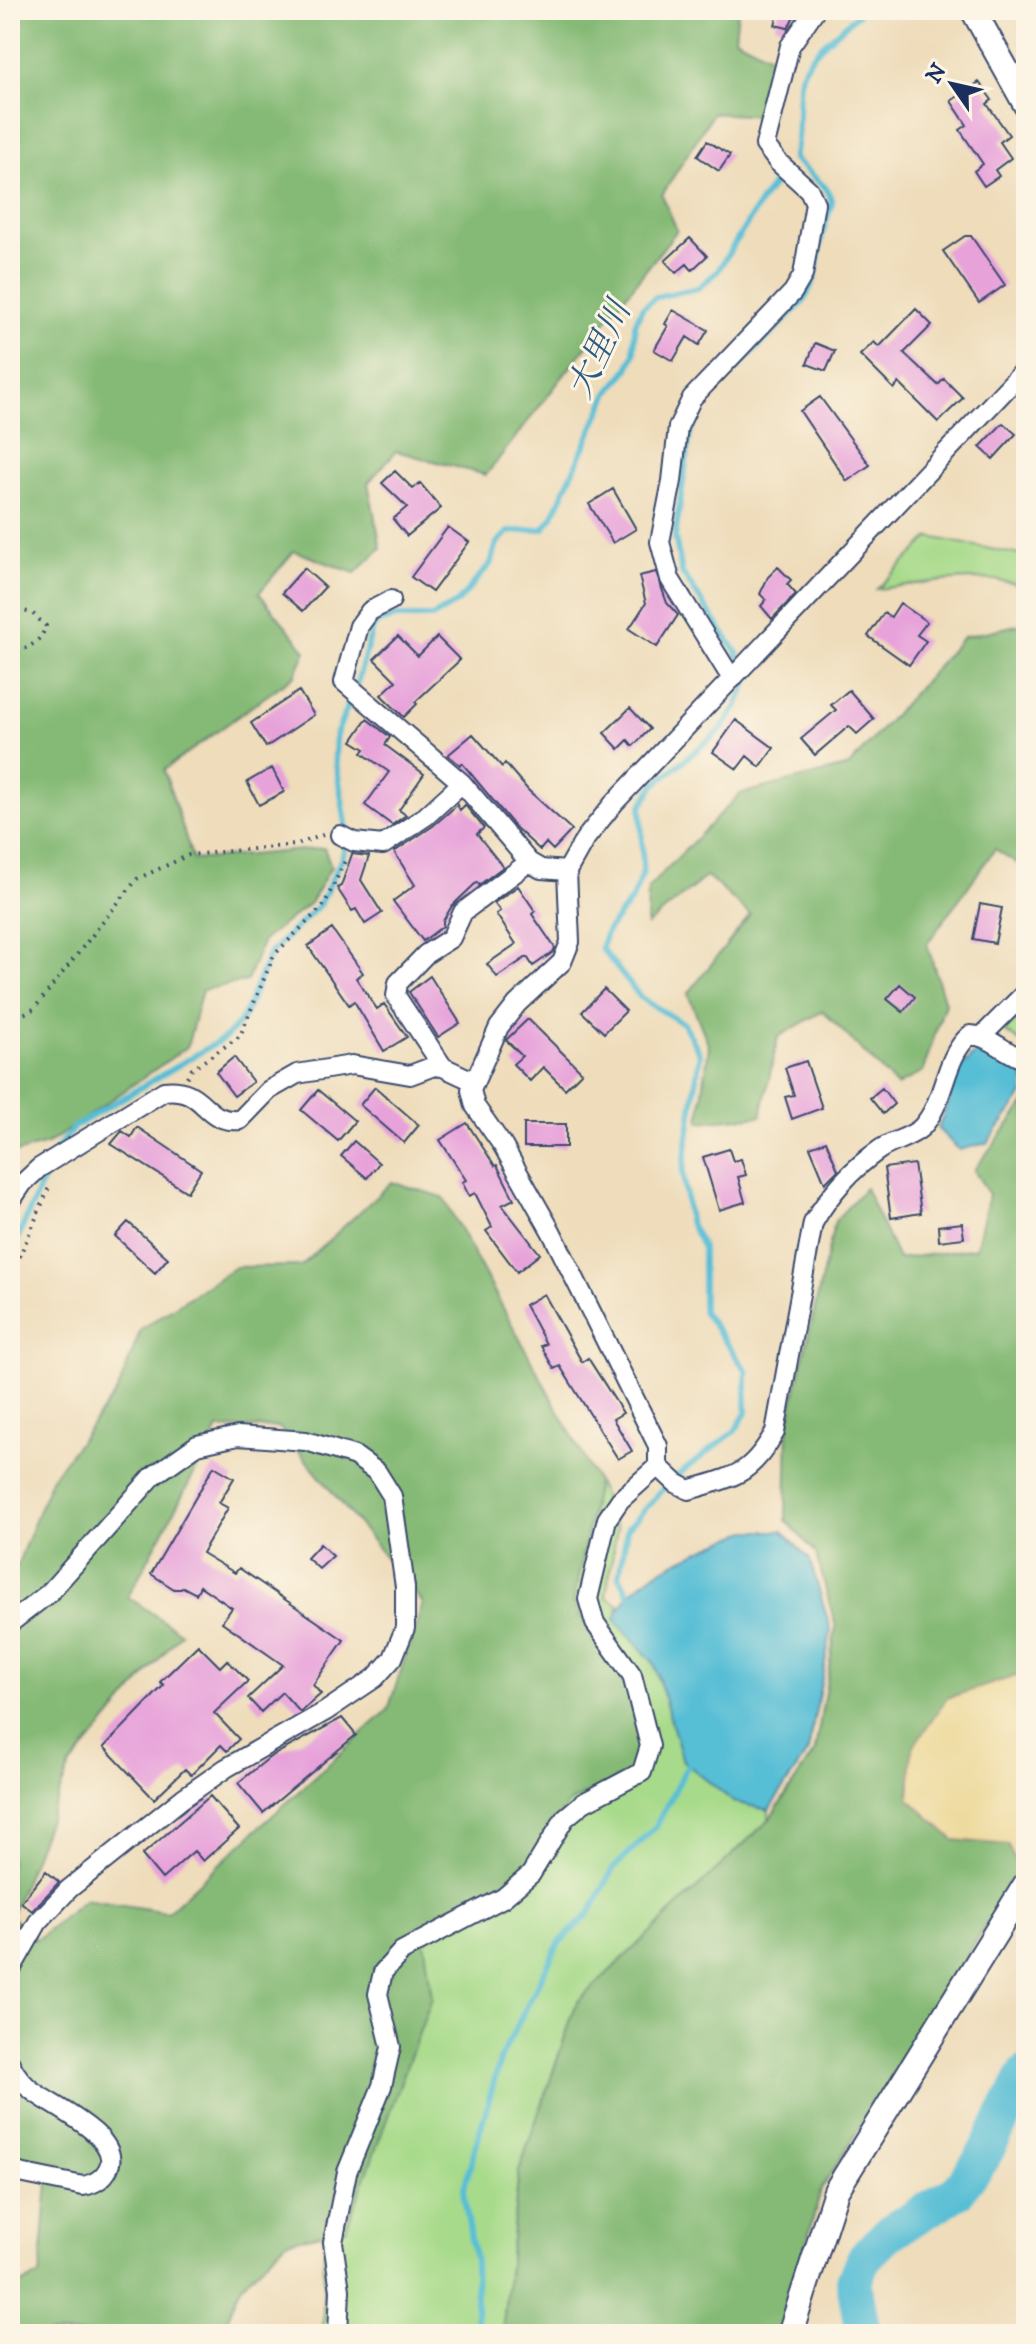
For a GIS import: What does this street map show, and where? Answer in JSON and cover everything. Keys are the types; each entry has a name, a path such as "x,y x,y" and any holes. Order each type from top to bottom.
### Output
{"street":[{"path":"732,679 670,579 660,542 678,427 692,398 793,292 803,275 815,203 809,190 784,168 765,145 790,46 815,10"},
{"path":"973,10 1026,105"},
{"path":"1026,368 614,803 585,839 567,871 570,942 562,962 517,1004 499,1027 471,1090 475,1106 503,1146 558,1244 658,1446 666,1475 689,1490 741,1474 762,1455 775,1432 813,1223 828,1197 879,1149 919,1130 929,1118 959,1044 970,1035 983,1035 1015,1057 1026,1060"},
{"path":"391,600 370,611 359,626 344,682 462,783 529,862 541,869 567,871"},
{"path":"341,837 383,845 426,816 462,783"},
{"path":"443,1067 396,996 398,983 426,954 451,938 463,912 529,862"},
{"path":"983,1035 1026,992"},
{"path":"10,1202 23,1183 39,1168 164,1091 180,1089 196,1097 216,1117 226,1122 240,1120 269,1090 297,1074 352,1065 410,1075 434,1066 473,1081"},
{"path":"10,1623 49,1593 153,1476 197,1445 238,1436 306,1441 355,1456 377,1472 392,1496 405,1601 405,1628 393,1658 375,1678 338,1703 226,1768 183,1798 69,1889 38,1922 10,1971"},
{"path":"338,2334 340,2290 333,2242 347,2172 382,2086 391,2047 378,1994 383,1972 402,1951 503,1898 531,1874 565,1818 583,1803 642,1772 650,1746 632,1675 595,1623 588,1599 607,1519 620,1500 666,1475"},
{"path":"790,2334 836,2191 1026,1884"},
{"path":"10,2063 14,2072 33,2091 95,2132 111,2153 111,2164 103,2177 83,2186 10,2171"}],"path":[{"path":"10,608 32,613 46,626 43,636 30,647 10,654"},
{"path":"10,1020 34,1009 137,879 189,855 295,845 341,837 324,905 274,955 240,1036 191,1070 180,1089"},
{"path":"10,1279 65,1152"}],"green space":[{"path":"10,10 738,10 735,38 776,59 760,116 713,113 662,195 677,230 486,475 396,451 368,483 381,548 355,573 294,551 259,593 306,651 295,675 164,770 193,860 324,848 331,867 310,903 263,940 247,981 202,990 187,1047 49,1143 10,1155"},
{"path":"930,537 1026,556 1026,589 1013,583 976,579 877,589"},
{"path":"1026,623 1026,869 995,849 927,944 945,1003 923,1071 897,1086 823,1011 778,1037 761,1116 699,1122 709,1046 688,994 750,915 707,876 647,925 648,888 740,794 849,766 963,637"},
{"path":"1026,1010 1026,1046 1004,1031"},
{"path":"1026,1102 1026,1673 947,1698 954,1840 1008,1845 1019,1872 821,2190 781,2334 502,2334 519,2171 577,2002 769,1820 815,1751 836,1627 816,1553 786,1520 788,1423 835,1221 865,1188 898,1259 976,1248 989,1195 974,1170"},
{"path":"392,1182 443,1197 597,1482 573,1603 625,1686 646,1745 635,1770 568,1803 528,1867 423,1932 432,1998 346,2229 287,2241 241,2286 221,2334 10,2334 10,2288 40,2276 49,2171 10,2167 10,1584 51,1479 118,1390 141,1329 235,1267 301,1266","holes":["279,1427 423,1603 388,1710 167,1912 85,1899 36,1940 11,1916 70,1766 181,1633 128,1597 218,1429"]},
{"path":"597,1482 617,1528 606,1597 619,1605 615,1620 654,1663 683,1761 734,1802 769,1810 769,1820 577,2002 519,2171 502,2334 323,2334 324,2234 346,2229 423,1932 528,1867 568,1803 634,1770 625,1686 573,1603"}],"sand":[{"path":"1026,1673 1026,1860 1019,1872 1008,1845 954,1840 909,1799 912,1748 947,1698"}],"water":[{"path":"980,1048 1024,1073 1023,1095 987,1143 959,1150 938,1129 960,1069"},
{"path":"747,1531 783,1531 810,1560 831,1631 808,1751 769,1810 734,1802 683,1761 654,1663 615,1620 623,1603 652,1576"}],"building":[{"path":"779,10 797,10 788,28 775,25"},
{"path":"979,82 992,100 987,104 1009,135 1000,142 1011,158 995,170 999,176 984,186 974,171 983,164 960,130 967,125 951,101"},
{"path":"707,141 730,155 719,171 697,156"},
{"path":"965,236 971,236 1005,285 979,303 943,251"},
{"path":"690,238 707,256 692,270 687,264 676,273 665,261"},
{"path":"916,309 932,325 904,353 938,385 944,379 963,398 938,422 899,383 894,389 860,355 874,342 879,347"},
{"path":"673,310 708,330 699,345 687,337 673,361 654,350"},
{"path":"815,343 835,351 826,371 807,364"},
{"path":"820,397 870,465 847,481 800,411"},
{"path":"1003,423 1016,434 993,459 980,447"},
{"path":"395,471 413,489 420,483 441,508 407,536 393,519 407,507 382,483"},
{"path":"613,489 636,529 613,543 589,504"},
{"path":"448,527 469,542 432,592 411,577"},
{"path":"778,567 791,580 787,584 796,594 772,619 761,606 766,600 760,594 768,577"},
{"path":"304,568 325,587 303,611 282,593"},
{"path":"656,572 667,603 678,615 657,647 629,629 646,603 639,576"},
{"path":"900,603 927,622 917,635 926,641 909,665 868,636 884,613 891,617"},
{"path":"398,636 418,656 437,637 460,660 415,702 417,704 404,717 381,695 396,681 374,659"},
{"path":"849,690 874,719 857,734 849,726 815,755 801,739 836,710 831,705"},
{"path":"299,691 314,715 266,747 251,723"},
{"path":"630,708 650,729 633,746 628,740 619,749 604,733"},
{"path":"367,719 390,737 385,745 424,774 399,810 406,815 392,825 365,805 389,772 362,753 365,749 352,741"},
{"path":"736,720 774,748 760,767 747,756 737,769 713,752"},
{"path":"473,734 502,767 505,763 528,790 572,830 553,850 546,843 540,850 516,828 462,763 460,765 448,755"},
{"path":"272,768 284,792 259,805 247,782"},
{"path":"457,805 460,810 465,805 484,828 477,834 503,867 479,885 477,882 452,906 443,926 423,941 393,901 415,885 394,852 433,826"},
{"path":"352,854 369,856 361,880 382,913 365,924 337,888 341,886"},
{"path":"518,886 555,948 533,966 527,957 497,977 487,964 516,944 496,914 500,911 494,903"},
{"path":"980,904 1002,908 995,943 973,939"},
{"path":"332,929 363,973 356,978 377,1009 384,1004 407,1037 384,1051 354,1001 349,1005 308,946"},
{"path":"430,976 460,1023 438,1037 409,992"},
{"path":"900,984 915,997 903,1012 887,999"},
{"path":"604,989 626,1011 604,1033 582,1012"},
{"path":"528,1019 582,1072 565,1089 543,1067 530,1081 513,1064 522,1056 506,1040"},
{"path":"234,1057 253,1082 234,1096 216,1072"},
{"path":"806,1061 822,1108 792,1119 785,1097 794,1095 785,1068"},
{"path":"375,1087 419,1125 404,1143 360,1105"},
{"path":"882,1088 894,1104 883,1114 870,1098"},
{"path":"318,1090 355,1121 338,1141 301,1110"},
{"path":"467,1123 497,1165 514,1199 502,1205 540,1254 517,1272 486,1231 492,1227 475,1193 469,1196 462,1182 466,1180 440,1140"},
{"path":"524,1124 566,1124 566,1147 524,1147"},
{"path":"137,1127 201,1170 187,1192 111,1144 122,1131 131,1137"},
{"path":"354,1141 379,1163 367,1178 341,1156"},
{"path":"826,1141 838,1170 825,1183 810,1147"},
{"path":"729,1149 733,1161 741,1159 746,1175 738,1177 745,1202 719,1210 703,1157"},
{"path":"914,1164 921,1213 891,1218 884,1168"},
{"path":"128,1222 168,1258 155,1273 115,1236"},
{"path":"962,1223 964,1238 939,1241 938,1226"},
{"path":"544,1294 582,1362 588,1358 623,1413 613,1419 632,1451 618,1459 560,1366 554,1369 541,1346 546,1344 525,1305"},
{"path":"214,1466 234,1478 219,1503 228,1508 202,1553 235,1573 239,1568 344,1640 313,1685 321,1694 300,1712 282,1692 261,1712 248,1698 283,1665 222,1622 232,1608 200,1586 196,1594 183,1587 174,1589 151,1574"},
{"path":"320,1544 333,1556 319,1569 307,1558"},
{"path":"198,1645 220,1667 227,1660 248,1681 214,1713 239,1739 227,1751 221,1745 191,1775 185,1769 154,1799 104,1747 164,1685 160,1682"},
{"path":"342,1718 356,1735 263,1813 238,1783 270,1757"},
{"path":"210,1796 239,1829 203,1861 194,1851 162,1879 142,1855"},
{"path":"46,1871 59,1882 32,1911 21,1902"}],"waterway":[{"name":"大里川","path":"793,158 803,71 816,52 862,10"},
{"path":"633,1602 619,1576 627,1529 669,1482 735,1431 746,1413 746,1370 703,1311 703,1248 689,1221 683,1172 700,1054 684,1024 641,998 601,948 607,931 632,899 643,872 641,807 654,785 722,729 737,706 748,680 737,653 682,573 675,537 690,433 708,398 804,301 815,277 822,234 832,202 827,189 793,158"},
{"name":"大里川","path":"56,1150 74,1127 226,1037 243,1018 270,953 320,904 343,856 347,830 335,757 336,735 358,680 372,630 378,622 396,617 432,617 458,602 491,563 497,543 508,532 543,529 552,518 609,392 628,369 634,354 635,325 642,308 656,297 698,288 717,272 784,170"},
{"path":"10,1256 48,1168"},
{"path":"477,2334 475,2262 463,2191 501,2057 559,1943 589,1914 613,1869 656,1826 690,1761"},
{"path":"863,2334 854,2282 863,2259 889,2233 957,2192 982,2159 1026,2073"}]}
